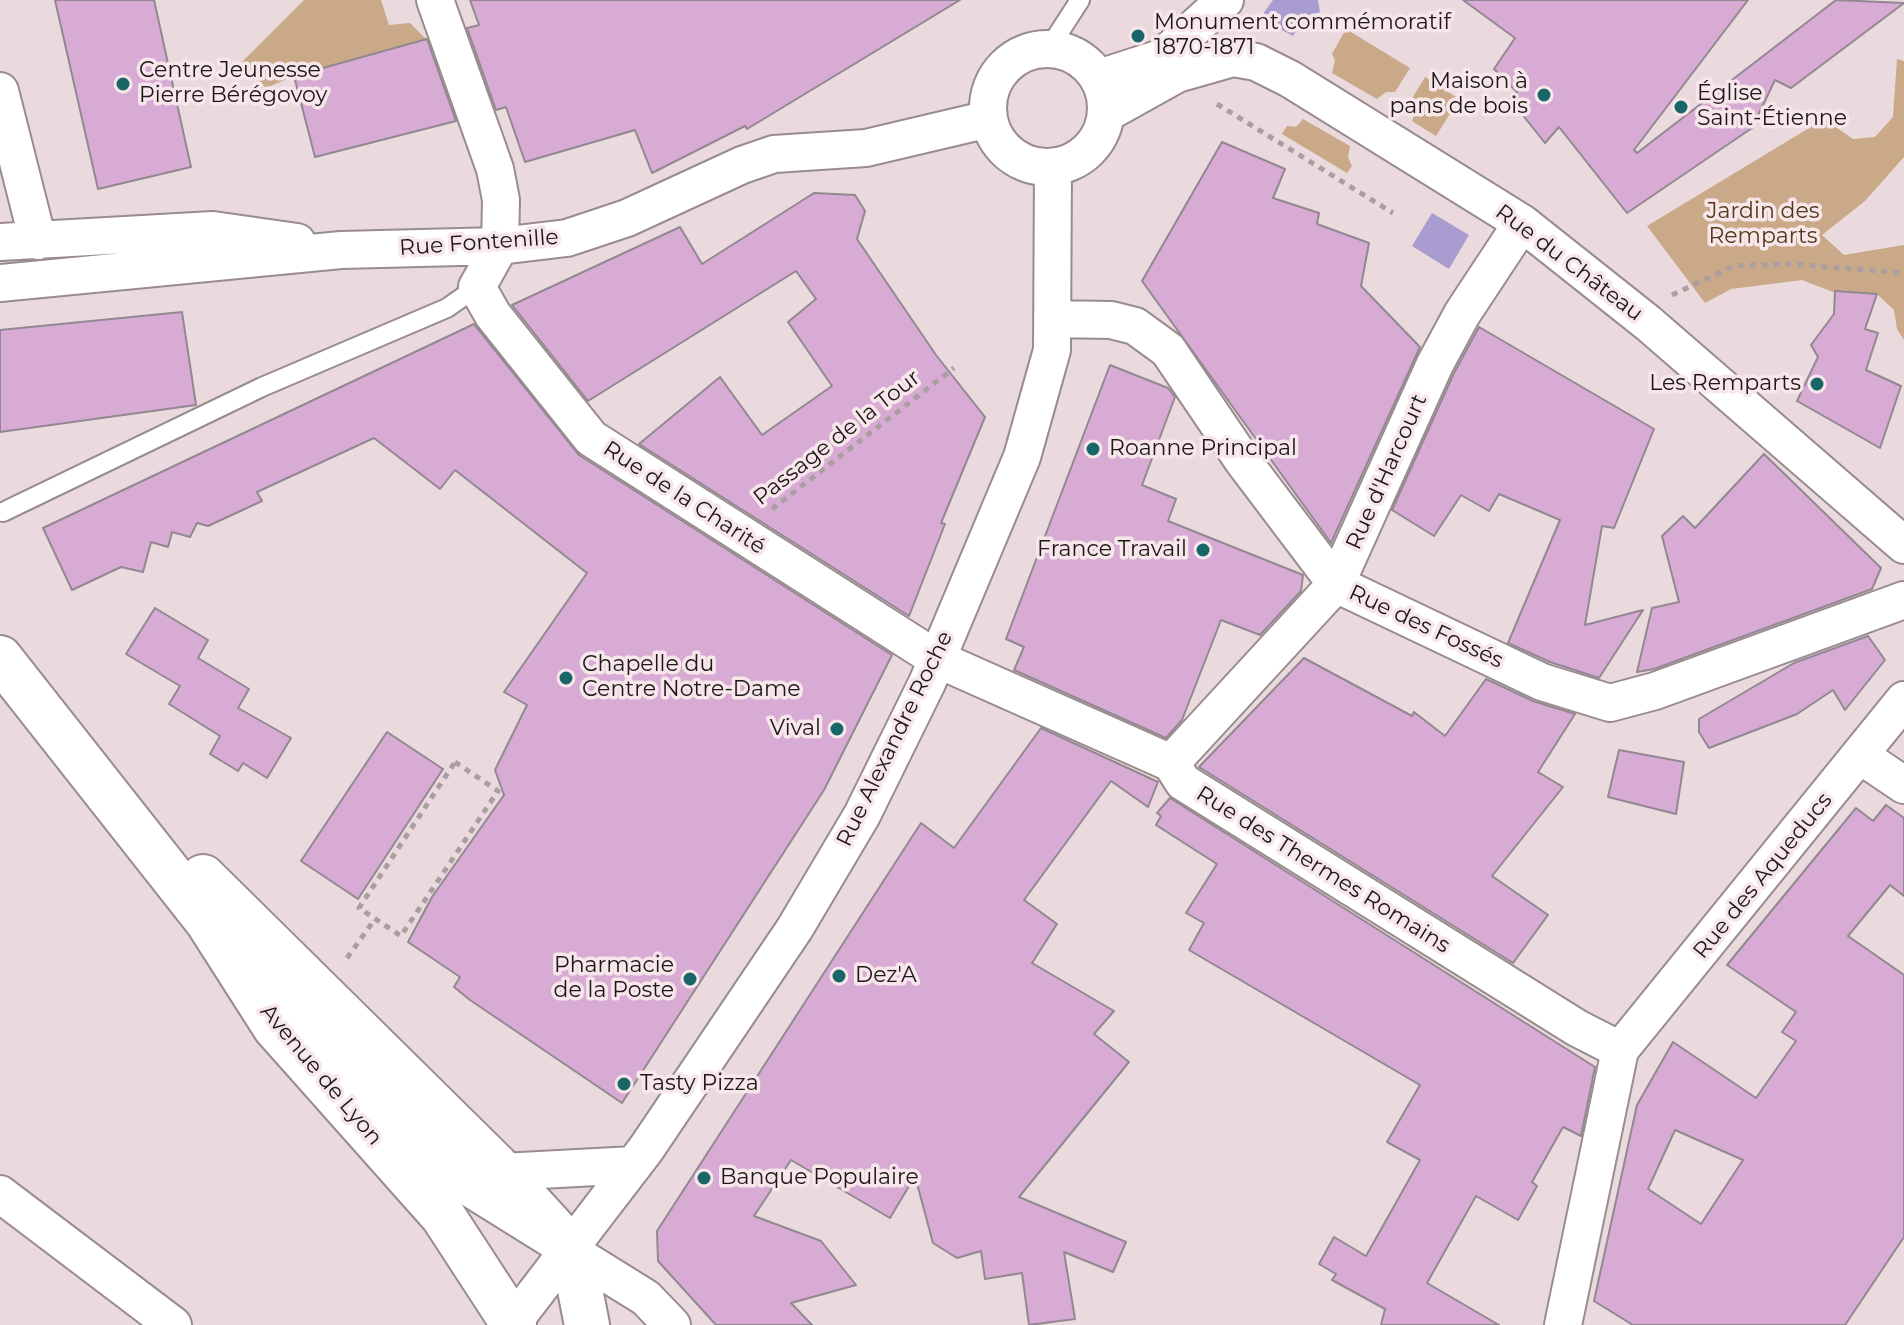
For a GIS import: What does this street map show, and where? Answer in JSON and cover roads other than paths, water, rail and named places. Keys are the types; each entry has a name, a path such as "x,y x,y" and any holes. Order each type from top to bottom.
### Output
{"main road":[{"name":"Avenue de Lyon","path":"0,658 208,922 275,1027 443,1216 512,1325"},
{"name":"Avenue de Lyon","path":"44,712 228,905 502,1172 572,1249"},
{"path":"572,1249 587,1325"}],"street":[{"path":"435,0 495,169 501,200 500,246 477,287"},
{"path":"1099,78 1161,58 1224,1"},
{"path":"1107,113 1177,74 1233,58 1224,1"},
{"path":"1049,48 1069,52 1086,63 1099,78 1107,113 1095,143 1083,155 1053,167 1036,166 1012,155 995,136 989,119 992,85 1001,70 1031,50 1049,48"},
{"name":"Rue du Château","path":"1233,58 1256,62 1290,79 1522,223 1648,323 1904,545"},
{"path":"0,91 38,241"},
{"name":"Rue Fontenille","path":"0,283 341,250 500,246 567,238 627,218 742,165 774,154 866,148 989,119"},
{"name":"Rue Alexandre Roche","path":"512,1325 634,1165 795,928 862,815 937,659 1022,457 1052,350 1053,167"},
{"name":"Rue d'Harcourt","path":"1171,763 1336,584 1435,364 1462,314 1522,223"},
{"path":"0,242 213,230 341,250"},
{"name":"Rue de la Charité","path":"477,287 493,315 591,438 937,659"},
{"name":"Rue des Fossés","path":"1053,319 1111,320 1135,326 1168,350 1243,461 1336,584 1542,682 1610,703 1655,691 1904,600"},
{"name":"Rue des Thermes Romains","path":"937,659 1171,763 1183,782 1577,1028 1620,1050"},
{"name":"Rue des Aqueducs","path":"1620,1050 1904,700"},
{"path":"1861,756 1904,785"},
{"path":"208,922 471,1189 572,1249 646,1298 672,1325"},
{"path":"1563,1325 1620,1050"},
{"path":"502,1172 634,1165"},
{"path":"0,1194 173,1325"}],"lane":[{"path":"1049,48 1080,0"},
{"path":"3,512 262,387 447,308 477,287"}],"place":[{"name":"Monument commémoratif 1870-1871","path":"1138,36"},
{"name":"Centre Jeunesse Pierre Bérégovoy","path":"123,84"},
{"name":"Maison à pans de bois","path":"1544,95"},
{"name":"Église Saint-Étienne","path":"1681,107"},
{"name":"Les Remparts","path":"1817,384"},
{"name":"Roanne Principal","path":"1093,449"},
{"name":"France Travail","path":"1203,550"},
{"name":"Chapelle du Centre Notre-Dame","path":"566,678"},
{"name":"Vival","path":"837,729"},
{"name":"Dez'A","path":"839,976"},
{"name":"Pharmacie de la Poste","path":"690,979"},
{"name":"Tasty Pizza","path":"624,1084"},
{"name":"Banque Populaire","path":"704,1178"}],"park label":[{"name":"Jardin des Remparts","path":"1763,224"}]}
